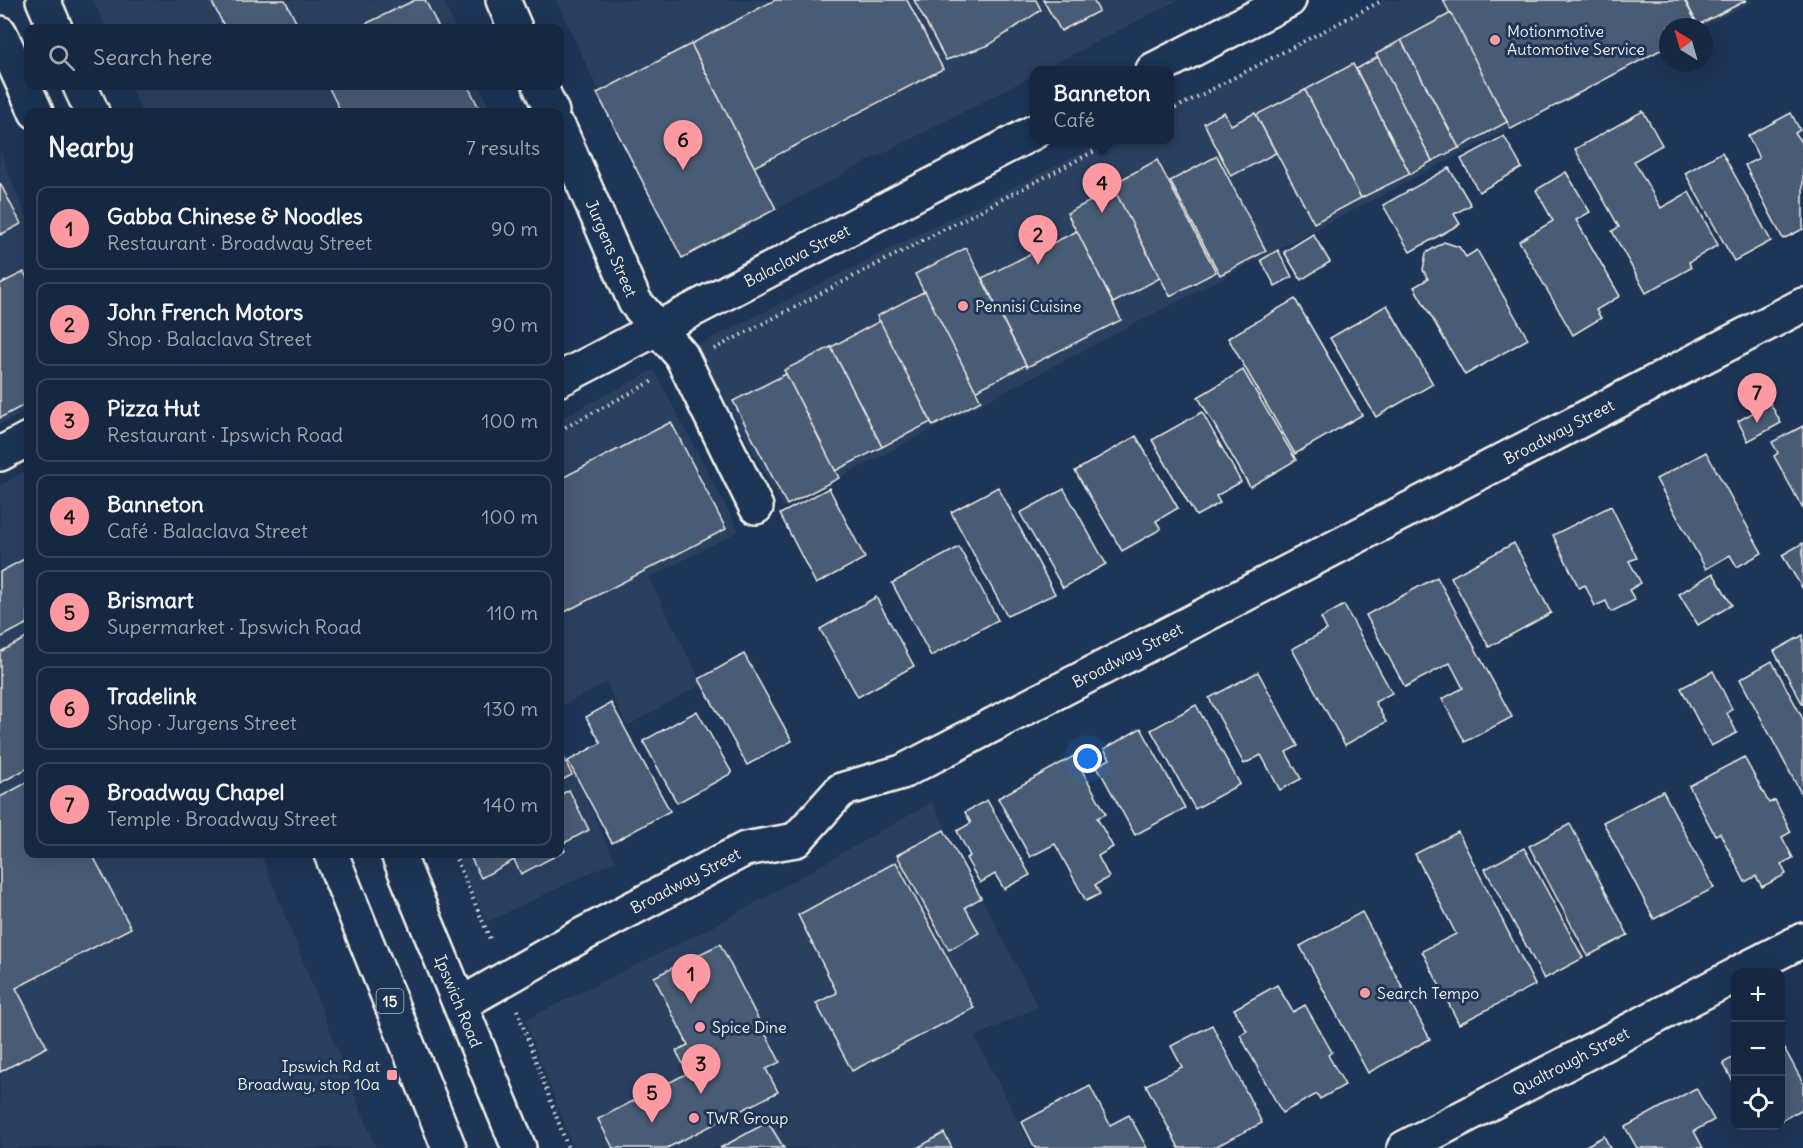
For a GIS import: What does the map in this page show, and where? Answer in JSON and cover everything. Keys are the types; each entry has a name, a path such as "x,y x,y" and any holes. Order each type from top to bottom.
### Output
{"main road":[{"path":"43,0 53,24"},
{"path":"503,0 513,24"},
{"path":"1161,66 1289,0"},
{"path":"0,33 24,86"},
{"path":"26,90 34,108"},
{"path":"82,90 90,108"},
{"path":"542,90 550,108"},
{"name":"Balaclava Street","path":"564,377 1030,135"},
{"name":"Jurgens Street","path":"564,139 635,302 685,364 756,507"},
{"name":"Broadway Street","path":"460,1004 582,935 746,849 796,840 841,790 902,772 1803,305"},
{"path":"0,454 24,441"},
{"name":"15","path":"333,858 449,1148"},
{"name":"Ipswich Road","path":"400,858 519,1148"},
{"path":"1748,968 1803,940"},
{"name":"Qualtrough Street","path":"1404,1148 1731,978"}],"path":[{"path":"1174,109 1383,0"},
{"path":"564,428 1108,144"},
{"path":"456,858 491,941"},
{"path":"516,1006 568,1148"}],"shaded area":[{"path":"93,0 443,0 453,24 104,24"},
{"path":"556,0 1178,0 1050,66 1030,66 1030,77 682,258 623,143"},
{"path":"1385,0 1755,0 1713,22 1713,18 1659,18 1659,51 783,507 696,346 1099,144 1174,144 1174,106"},
{"path":"132,90 482,90 489,108 140,108"},
{"path":"0,151 24,211 24,412 0,425"},
{"path":"654,370 739,531 649,578 702,684 627,726 606,683 564,705 564,417"},
{"path":"24,472 24,858 263,858 376,1148 0,1148 0,485"},
{"path":"564,752 615,861 487,922 457,858 564,858"},
{"path":"932,802 1038,1007 975,1037 1032,1148 573,1148 525,1020 716,925"}],"building":[{"path":"211,0 285,0 297,24 223,24"},
{"path":"415,0 425,0 437,24 365,24"},
{"path":"775,0 907,0 943,69 754,167 691,44"},
{"path":"914,0 1036,0 1041,10 989,45 946,60"},
{"path":"1043,0 1093,0 1099,11 1061,31"},
{"path":"1443,0 1684,0 1694,18 1659,18 1659,51 1511,129"},
{"path":"1685,0 1747,0 1712,18 1694,18"},
{"path":"1451,13 1507,122 1459,148 1401,40"},
{"path":"1401,40 1459,148 1432,161 1376,54"},
{"path":"691,44 776,209 682,258 597,93"},
{"path":"1378,57 1432,161 1410,174 1356,69"},
{"path":"1353,64 1410,174 1361,198 1305,90"},
{"path":"330,90 470,90 479,108 339,108"},
{"path":"1305,90 1361,198 1314,223 1256,115"},
{"path":"1643,111 1662,145 1634,161 1661,208 1689,192 1718,245 1689,262 1691,268 1646,293 1612,231 1619,227 1575,149"},
{"path":"1224,112 1231,125 1255,113 1276,153 1231,176 1204,123"},
{"path":"1791,113 1800,130 1795,133 1803,146 1803,229 1783,239 1745,165 1759,158 1748,136"},
{"path":"1504,136 1522,168 1479,192 1461,159"},
{"path":"1722,152 1771,241 1734,261 1685,173"},
{"path":"1217,156 1266,251 1220,275 1170,181"},
{"path":"1157,160 1216,272 1170,296 1111,185"},
{"path":"1449,168 1471,205 1454,214 1460,224 1410,252 1383,205"},
{"path":"1566,172 1590,212 1576,220 1620,296 1596,310 1601,318 1573,335 1519,241 1553,221 1536,190"},
{"path":"0,183 21,224 0,235"},
{"path":"1114,189 1160,278 1113,303 1067,213"},
{"path":"1077,231 1121,320 1027,367 982,278"},
{"path":"1313,234 1330,262 1301,280 1284,252"},
{"path":"1444,242 1459,247 1466,257 1477,250 1528,339 1465,375 1414,287 1428,279 1423,270 1426,253"},
{"path":"966,248 1026,365 975,391 915,274"},
{"path":"1278,250 1292,277 1275,286 1261,260"},
{"path":"24,272 24,405 0,418 0,284"},
{"path":"925,291 981,401 933,426 877,316"},
{"path":"1295,299 1362,415 1295,454 1228,338"},
{"path":"1387,305 1433,384 1376,417 1330,338"},
{"path":"880,321 931,422 882,447 831,347"},
{"path":"831,347 882,447 835,471 784,370"},
{"path":"1243,370 1296,460 1250,487 1198,397"},
{"path":"786,374 839,478 787,505 733,401"},
{"path":"1770,403 1781,423 1748,441 1738,421"},
{"path":"1202,412 1241,482 1216,496 1220,503 1196,516 1152,440"},
{"path":"671,422 726,529 564,612 564,477"},
{"path":"1803,426 1803,509 1774,456 1778,453 1772,442"},
{"path":"1136,436 1178,508 1156,521 1161,529 1122,551 1075,471"},
{"path":"1706,452 1762,553 1737,567 1730,555 1706,569 1656,479"},
{"path":"998,487 1055,594 1007,616 951,512"},
{"path":"829,488 865,558 816,584 780,514"},
{"path":"1064,489 1106,564 1063,588 1020,513"},
{"path":"1611,506 1637,558 1629,561 1641,583 1629,590 1635,600 1611,612 1606,601 1595,606 1585,585 1579,588 1553,535"},
{"path":"1514,543 1551,613 1489,647 1451,577"},
{"path":"1803,543 1803,589 1782,555"},
{"path":"959,547 998,620 931,656 892,583"},
{"path":"24,559 24,625 0,638 0,572"},
{"path":"1713,573 1732,605 1698,625 1679,594"},
{"path":"1437,577 1512,717 1465,742 1442,699 1463,688 1450,663 1405,687 1366,615"},
{"path":"876,597 914,666 858,697 820,629"},
{"path":"1344,605 1392,693 1375,702 1386,722 1345,745 1292,649 1327,630 1321,618"},
{"path":"1803,635 1803,705 1774,651"},
{"path":"24,639 24,770 0,783 0,652"},
{"path":"744,654 792,741 747,765 699,679"},
{"path":"1772,661 1803,719 1803,797 1740,679"},
{"path":"1713,671 1732,709 1727,713 1737,733 1711,746 1681,688"},
{"path":"1258,672 1298,746 1286,752 1301,779 1280,790 1261,755 1244,764 1209,698"},
{"path":"611,703 670,811 612,843 568,761 601,743 586,717"},
{"path":"1196,705 1240,784 1195,809 1151,730"},
{"path":"697,711 732,773 677,803 643,741"},
{"path":"1141,728 1185,808 1135,835 1097,766 1110,759 1104,749"},
{"path":"1074,756 1106,814 1097,818 1113,847 1098,856 1109,877 1095,885 1100,894 1086,901 1055,844 1030,857 998,798"},
{"path":"1744,757 1769,803 1775,800 1791,832 1782,837 1793,858 1781,864 1786,874 1762,887 1756,876 1745,882 1720,833 1715,835 1689,786"},
{"path":"564,758 572,775 564,779"},
{"path":"24,784 24,858 94,858 131,928 16,988 47,1047 0,1072 0,797"},
{"path":"569,790 589,830 564,843 564,793"},
{"path":"1663,791 1714,888 1654,919 1603,822"},
{"path":"987,800 1030,875 1004,889 995,874 980,883 966,858 970,856 957,831 971,823 965,812"},
{"path":"1570,824 1628,935 1588,956 1529,846"},
{"path":"944,830 981,898 965,907 979,933 949,950 897,855"},
{"path":"1458,832 1535,985 1459,1024 1422,951 1456,934 1415,854"},
{"path":"1524,848 1583,958 1544,979 1485,869"},
{"path":"471,858 551,858 521,874 514,860 481,878"},
{"path":"896,862 974,1008 852,1071 816,1003 837,993 798,915"},
{"name":"Search Tempo","path":"1362,912 1430,1039 1368,1073 1300,946"},
{"path":"720,944 780,1062 766,1069 778,1092 667,1148 613,1148 598,1119 688,1073 676,1051 688,1045 654,977"},
{"path":"1277,985 1293,1012 1305,1005 1332,1052 1328,1055 1345,1085 1320,1099 1317,1094 1282,1113 1240,1035 1247,1031 1234,1009"},
{"path":"1212,1025 1262,1123 1213,1148 1179,1148 1146,1085 1182,1067 1171,1046"},
{"path":"1785,1049 1803,1083 1803,1109 1785,1118"},
{"path":"1731,1059 1731,1078 1723,1063"},
{"path":"1090,1086 1110,1125 1129,1115 1147,1148 1035,1148 1022,1122"},
{"path":"1696,1088 1714,1120 1694,1131 1703,1148 1637,1148 1625,1127"},
{"path":"768,1122 784,1148 720,1148"},
{"path":"944,1133 952,1148 917,1148"},
{"path":"1604,1136 1610,1148 1582,1148"}],"place":[{"name":"Motionmotive Automotive Service","path":"1495,40"},
{"name":"Tradelink","path":"683,170"},
{"name":"Banneton","path":"1102,213"},
{"name":"John French Motors","path":"1038,265"},
{"name":"Pennisi Cuisine","path":"963,306"},
{"name":"Broadway Chapel","path":"1757,423"},
{"name":"Search Tempo","path":"1365,993"},
{"name":"Gabba Chinese & Noodles","path":"691,1004"},
{"name":"Spice Dine","path":"700,1027"},
{"name":"Ipswich Rd at Broadway, stop 10a","path":"392,1075"},
{"name":"Pizza Hut","path":"701,1094"},
{"name":"TWR Group","path":"694,1118"},
{"name":"Brismart","path":"652,1123"}]}
